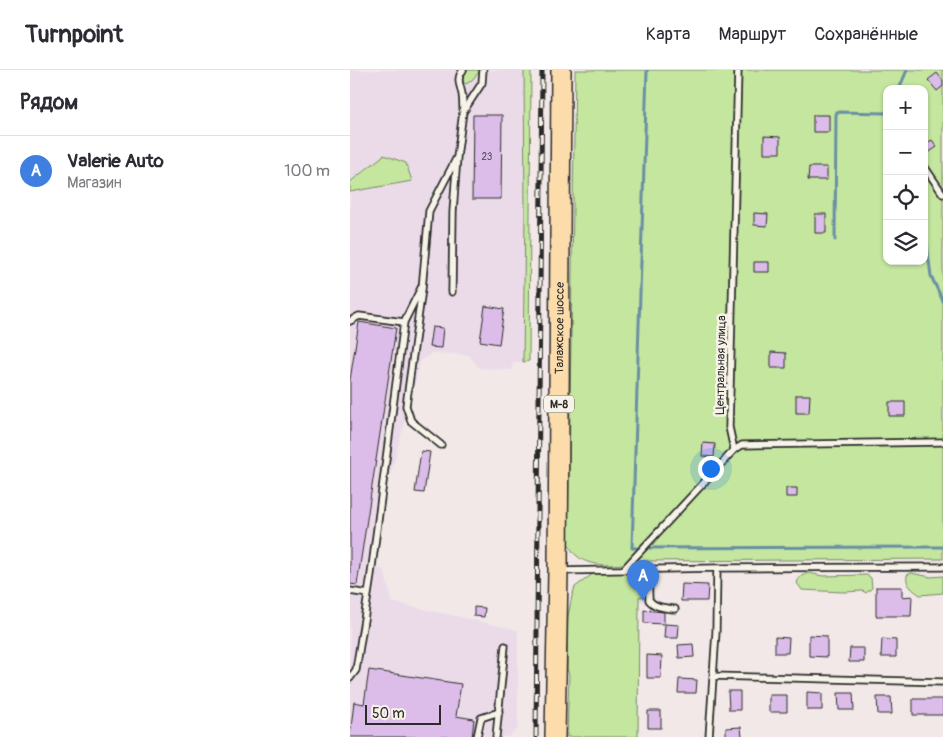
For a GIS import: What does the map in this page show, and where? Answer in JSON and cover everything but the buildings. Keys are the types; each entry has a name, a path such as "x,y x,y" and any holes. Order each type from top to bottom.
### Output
{"main road":[{"name":"Талажское шоссе","path":"554,737 558,571 561,70"}],"lane":[{"path":"452,292 456,157 464,112 458,76 463,70"},
{"path":"464,112 482,83 483,70"},
{"name":"Центральная улица","path":"734,450 729,427 738,70"},
{"path":"441,445 411,420 406,406 422,286 429,212 456,157"},
{"path":"928,172 943,194"},
{"path":"350,678 356,670 368,594 404,322 422,286"},
{"path":"350,321 359,316 404,322"},
{"path":"623,570 734,450 742,445 943,442"},
{"path":"558,571 943,567"},
{"path":"709,737 718,568"},
{"path":"648,570 649,600 652,604 675,609"},
{"path":"350,591 368,594"},
{"path":"496,737 505,646"},
{"path":"713,676 943,682"},
{"path":"477,737 481,718 499,712"}],"shaded area":[{"path":"350,70 524,70 523,362 513,362 512,370 479,368 469,355 431,353 421,360 367,565 384,570 392,602 518,630 518,729 510,737 350,737"}],"green space":[{"path":"467,70 478,70 479,72 466,84 463,82 463,76"},
{"path":"524,70 531,70 529,361 523,362 525,213"},
{"path":"575,70 943,70 943,559 644,561 600,565 584,560 573,552 568,543"},
{"path":"384,155 406,163 412,181 350,192 350,182"},
{"path":"594,573 635,573 644,582 646,596 639,597 638,737 567,737 568,616 575,587"},
{"path":"809,573 823,576 867,575 871,578 872,588 866,593 863,591 802,590 797,583 801,576"},
{"path":"911,573 931,577 943,576 943,593 920,595 907,582 907,575"}],"waterway":[{"path":"647,70 632,548 943,547"},
{"path":"901,85 907,70"},
{"path":"835,240 836,112 883,113"},
{"path":"928,253 931,276 943,301"}],"railway":[{"path":"536,737 542,70"}],"place":[{"name":"Valerie Auto","path":"643,601"}]}
